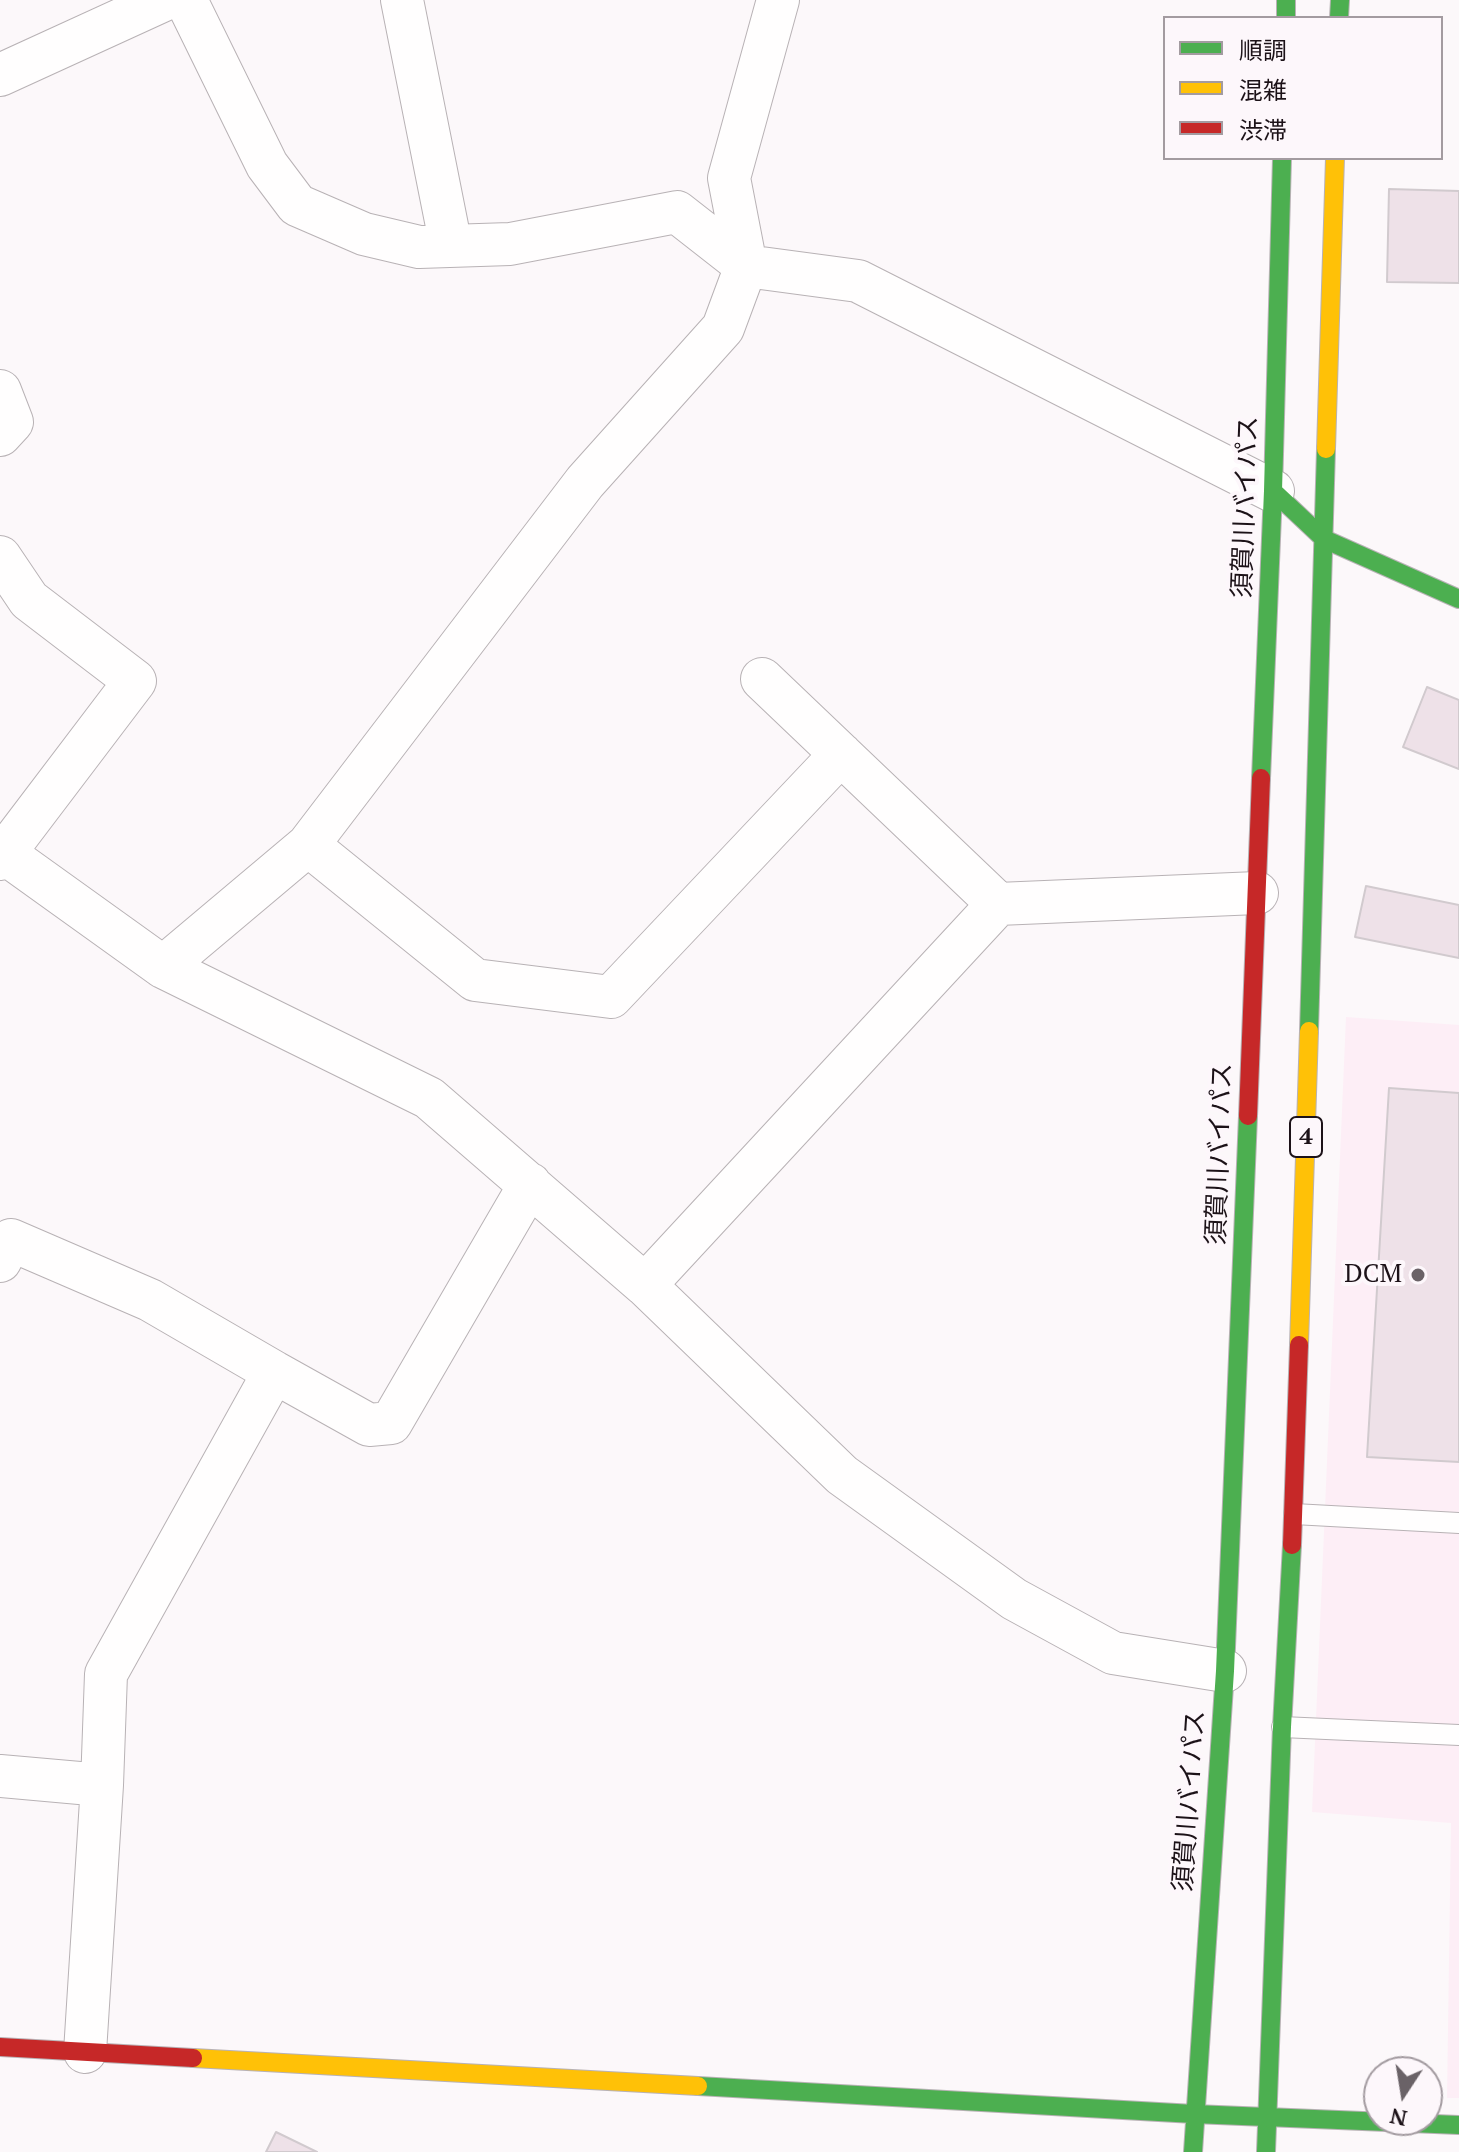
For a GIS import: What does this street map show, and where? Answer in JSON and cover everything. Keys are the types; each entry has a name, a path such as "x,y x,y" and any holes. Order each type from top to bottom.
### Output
{"main road":[{"name":"須賀川バイパス","path":"1193,2152 1225,1671 1273,491 1282,160"},
{"name":"4","path":"1266,2152 1282,1727 1294,1514 1335,160"},
{"path":"1273,491 1324,539 1459,599"},
{"path":"0,2047 1194,2114 1459,2125"}],"street":[{"path":"0,75 164,0"},
{"path":"186,0 267,165 297,205 364,234 419,247 510,244 677,212 746,266 858,281 1273,491"},
{"path":"402,0 451,246"},
{"path":"163,967 308,845 585,482 723,328 746,266 729,178 778,0"},
{"path":"0,391 12,422 0,435"},
{"path":"0,557 29,600 135,681 2,854 163,967 429,1098 645,1285 842,1475 1014,1599 1113,1653 1225,1671"},
{"path":"762,679 998,904"},
{"path":"308,845 475,980 611,997 841,754"},
{"path":"645,1285 998,904 1257,893"},
{"path":"0,1261 11,1240 150,1300 369,1425 391,1423 530,1184"},
{"path":"85,2052 106,1674 274,1372"},
{"path":"0,1776 102,1785"}],"lane":[{"path":"1294,1514 1459,1523"},
{"path":"1282,1727 1459,1735"}],"shaded area":[{"path":"1346,1017 1459,1025 1459,2098 1447,2098 1451,1823 1312,1812"}],"building":[{"path":"1389,189 1459,191 1459,283 1387,282"},
{"path":"1427,687 1459,700 1459,769 1403,747"},
{"path":"1366,886 1459,905 1459,958 1355,937"},
{"name":"DCM","path":"1389,1088 1459,1093 1459,1462 1367,1457"},
{"path":"276,2132 317,2152 266,2152"}],"traffic: fast":[{"path":"1286,0 1286,16"},
{"path":"1339,16 1340,0"},
{"path":"1261,778 1282,160"},
{"path":"1309,1031 1326,449"},
{"path":"1273,491 1324,539 1459,599"},
{"path":"1193,2152 1225,1671 1248,1116"},
{"path":"1266,2152 1292,1545"},
{"path":"698,2086 1194,2114 1459,2125"}],"traffic: slow":[{"path":"1326,449 1335,160"},
{"path":"1299,1345 1309,1031"},
{"path":"193,2058 698,2086"}],"traffic: jam":[{"path":"1248,1116 1261,778"},
{"path":"1292,1545 1299,1345"},
{"path":"0,2047 193,2058"}],"place":[{"name":"DCM","path":"1418,1275"}]}
